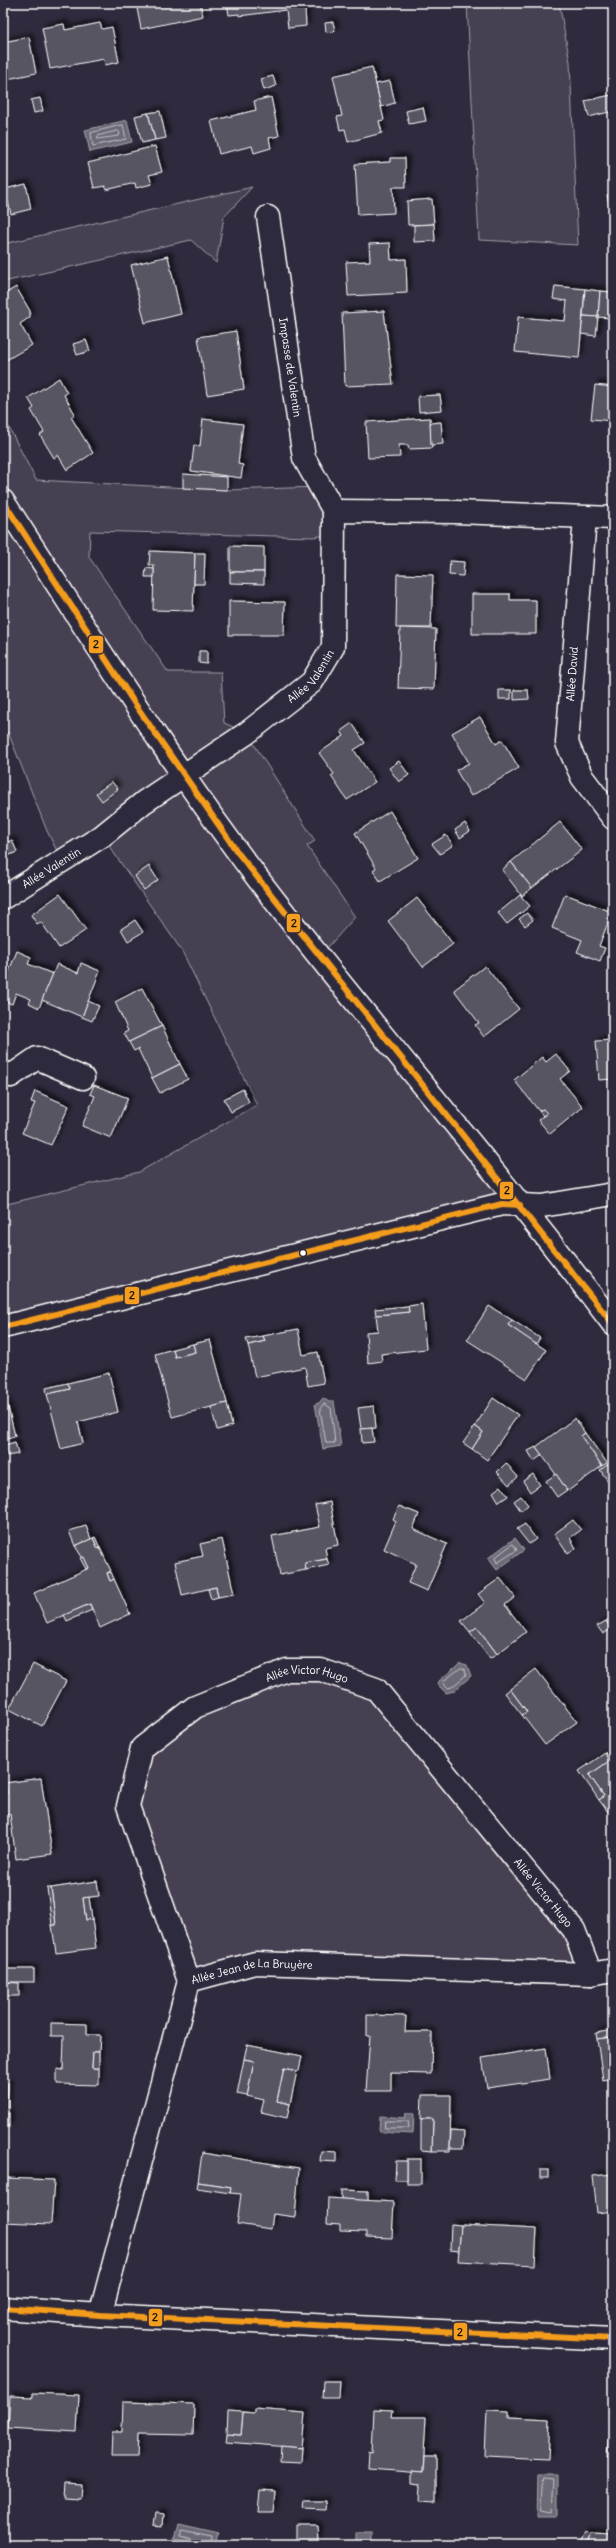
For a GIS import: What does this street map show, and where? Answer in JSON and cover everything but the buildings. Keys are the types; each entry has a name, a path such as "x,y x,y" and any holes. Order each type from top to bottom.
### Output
{"street":[{"name":"Impasse de Valentin","path":"268,217 304,458 334,511"},
{"path":"3,501 182,776 275,900 560,1253 613,1324"},
{"path":"334,511 456,512 613,518"},
{"name":"Allée Valentin","path":"3,898 102,836 144,802 247,733 312,682 333,647 334,511"},
{"name":"Allée David","path":"585,518 567,743 582,777 613,818"},
{"path":"3,1072 11,1076 37,1058 83,1078"},
{"path":"3,1327 502,1204 520,1205 565,1202 613,1194"},
{"name":"Allée Victor Hugo","path":"189,1981 128,1806 142,1748 195,1707 287,1670 321,1670 376,1689 574,1930 591,1974"},
{"name":"Allée Jean de La Bruyère","path":"100,2315 189,1981 255,1963 591,1974 613,1970"},
{"path":"3,2308 100,2315 613,2339"}],"shaded area":[{"path":"467,3 559,3 570,62 578,245 479,240"},
{"path":"252,187 224,217 216,263 191,240 3,282 3,244"},
{"path":"3,416 36,480 227,490 320,487 334,534 313,537 90,531 89,557 168,672 221,672 224,723 247,733 315,841 307,846 355,917 320,956 520,1205 3,1327 3,1205 139,1172 257,1105 182,951 102,836 62,861 47,831 8,732 3,734"},
{"path":"287,1670 376,1689 574,1930 591,1974 255,1963 189,1981 128,1806 142,1748"}],"water":[{"path":"127,120 132,142 90,152 85,130"},
{"path":"323,1398 329,1402 334,1402 341,1446 323,1449 315,1404 319,1403"},
{"path":"515,1538 524,1550 497,1570 488,1558"},
{"path":"460,1663 467,1665 471,1676 454,1691 446,1693 438,1685 439,1681"},
{"path":"406,2113 414,2113 413,2134 379,2132 380,2116 405,2118"},
{"path":"538,2475 558,2475 558,2516 537,2516"},
{"path":"178,2523 218,2532 215,2545 174,2538"},
{"path":"356,2532 372,2532 372,2545 356,2545"}],"transit line":[{"name":"2","path":"3,501 135,704 238,853 613,1324"},
{"name":"2","path":"3,1327 502,1204 520,1205"},
{"name":"2","path":"3,2308 100,2315 613,2339"}]}
